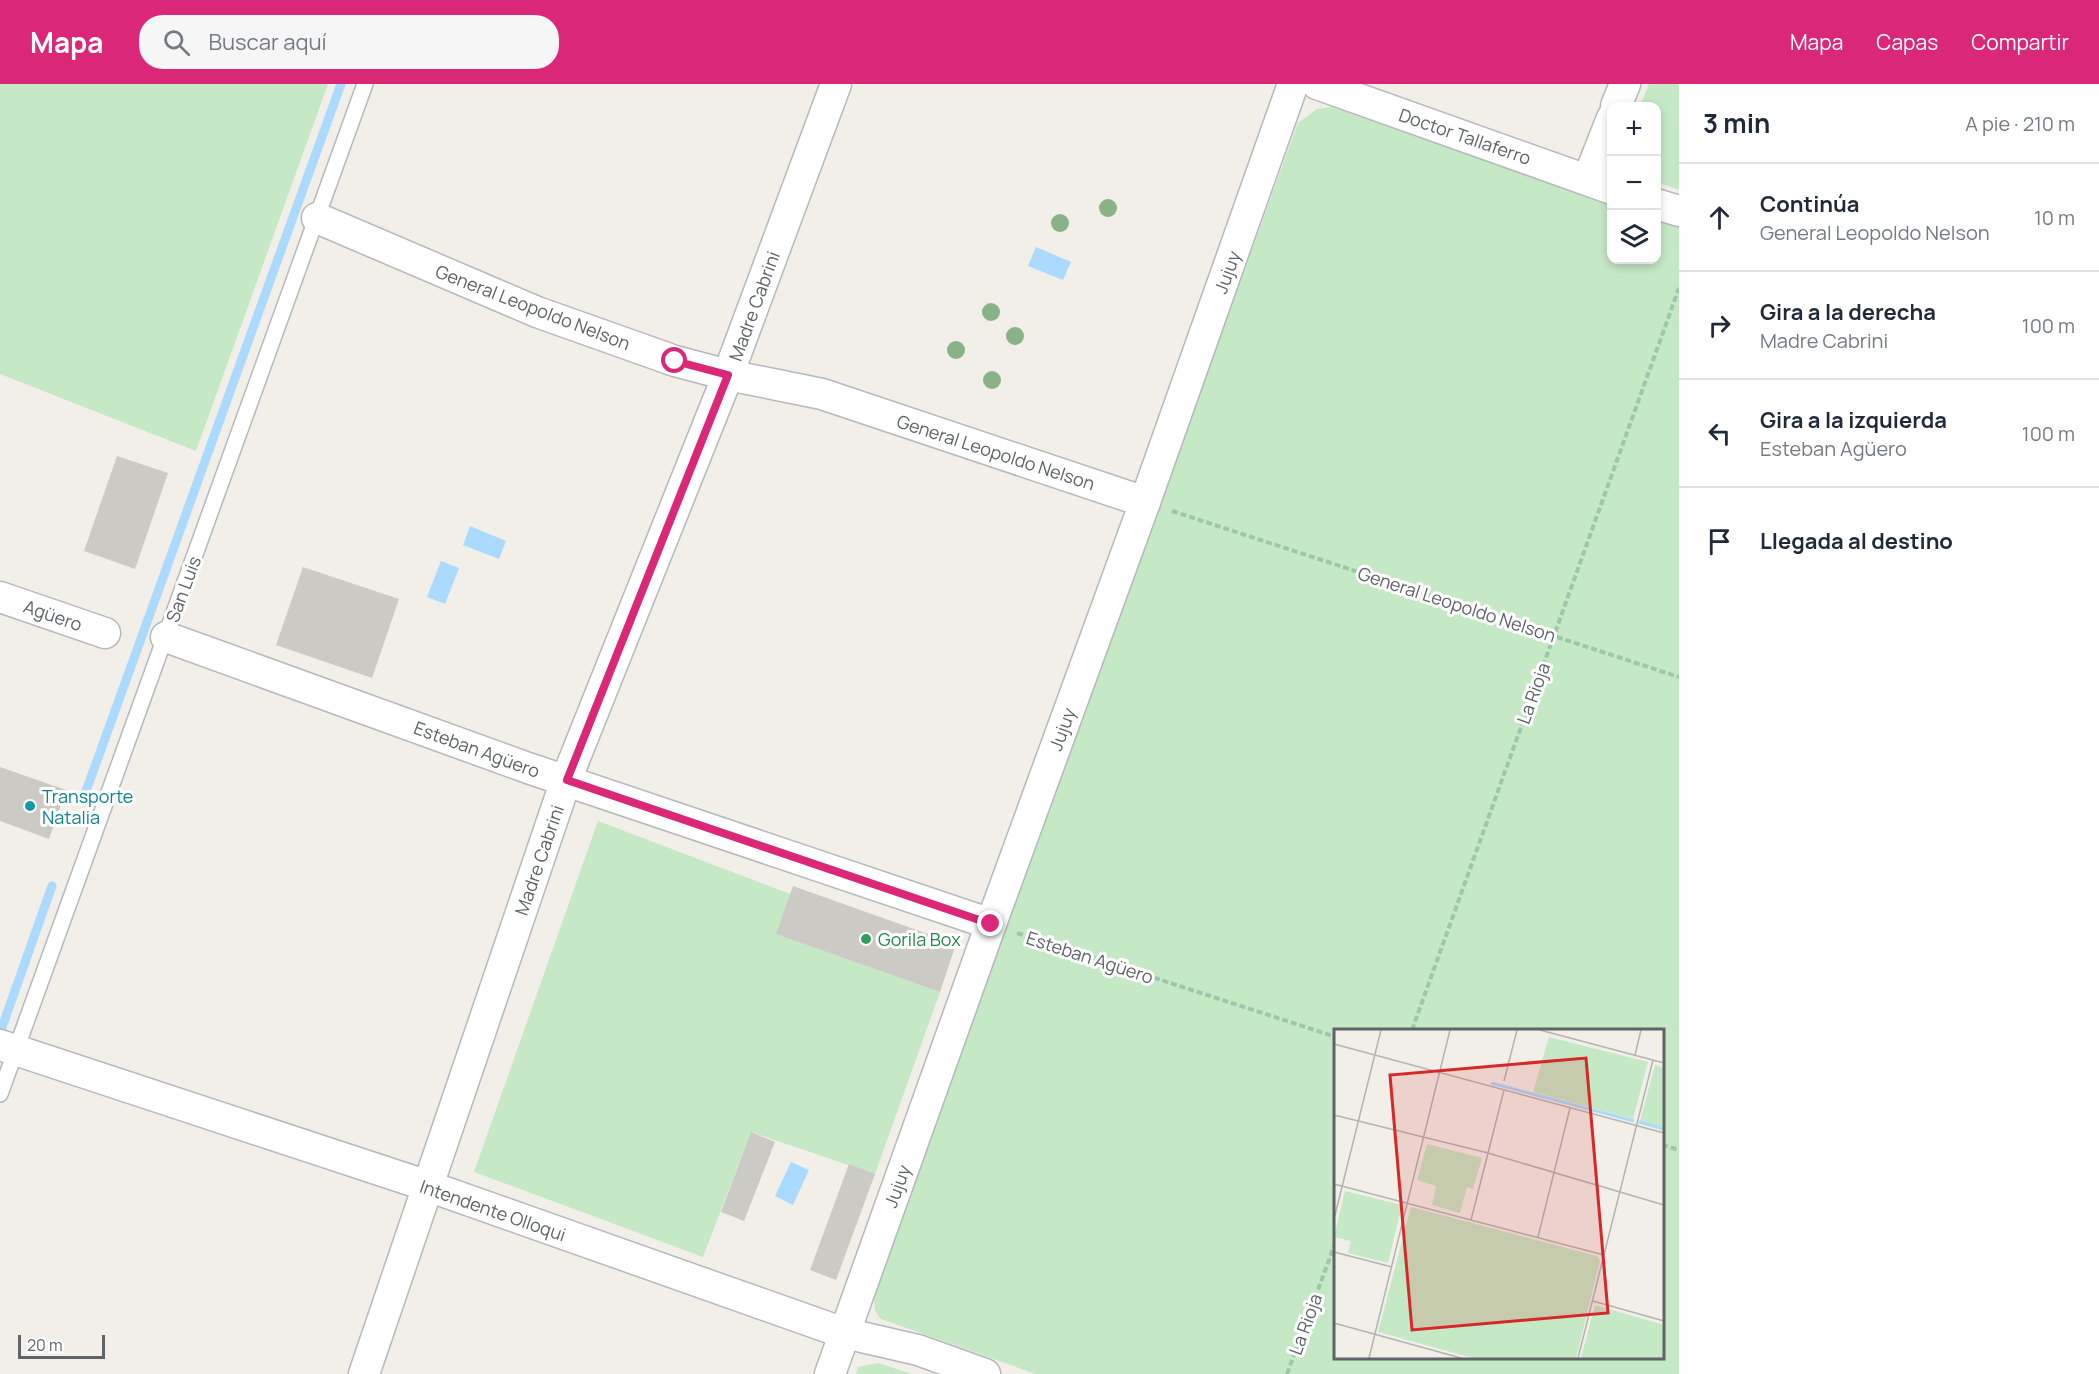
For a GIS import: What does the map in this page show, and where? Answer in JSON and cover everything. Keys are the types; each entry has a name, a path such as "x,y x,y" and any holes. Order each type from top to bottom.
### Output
{"street":[{"name":"Madre Cabrini","path":"364,1374 567,780 728,375 836,84"},
{"name":"Jujuy","path":"830,1374 1145,502 1293,84"},
{"name":"Doctor Tallaferro","path":"1317,84 1600,184"},
{"path":"1618,102 1625,84"},
{"path":"1600,184 1607,142"},
{"path":"1661,206 1679,211"},
{"name":"General Leopoldo Nelson","path":"317,218 537,312 675,361 728,375 822,394 1145,502"},
{"name":"Agüero","path":"0,597 105,633"},
{"name":"Esteban Agüero","path":"166,637 517,764 991,924"},
{"name":"Intendente Olloqui","path":"8,1048 428,1186 844,1333 918,1350 985,1374"}],"lane":[{"name":"San Luis","path":"0,1095 8,1048 166,637 365,84"}],"path":[{"name":"La Rioja","path":"1412,1029 1679,288"},
{"name":"General Leopoldo Nelson","path":"1145,502 1679,677"},
{"name":"Esteban Agüero","path":"991,924 1334,1037"},
{"path":"1664,1146 1679,1150"},
{"name":"La Rioja","path":"1287,1374 1334,1244"}],"green space":[{"path":"0,84 328,84 196,451 0,374"},
{"path":"1649,84 1679,84 1679,190 1661,183 1661,102 1642,102"},
{"path":"1332,107 1607,202 1607,264 1661,264 1661,219 1679,226 1679,1374 1036,1374 881,1319 875,1311 874,1289 1298,123 1317,109"},
{"path":"598,821 790,894 777,934 940,992 875,1174 751,1132 703,1257 474,1172"},
{"path":"878,1363 912,1374 856,1374 858,1367"}],"water":[{"path":"1036,247 1071,262 1063,280 1028,266"},
{"path":"470,526 506,541 499,559 463,545"},
{"path":"441,561 459,568 445,604 427,597"},
{"path":"791,1162 809,1170 793,1205 775,1196"}],"building":[{"path":"117,456 168,473 135,569 84,551"},
{"path":"303,567 399,599 372,678 276,645"},
{"name":"Transporte Natalia","path":"0,767 66,790 49,839 0,821"},
{"name":"Gorila Box","path":"793,886 956,944 940,992 776,934"},
{"path":"751,1132 775,1142 744,1221 721,1212"},
{"path":"849,1164 875,1174 836,1280 810,1270"}],"waterway":[{"path":"85,794 341,84"},
{"path":"0,1033 52,886"}],"place":[{"name":"Transporte Natalia","path":"30,806"},
{"name":"Gorila Box","path":"866,939"}],"route":[{"path":"675,361 728,375 567,780 991,924"}]}
